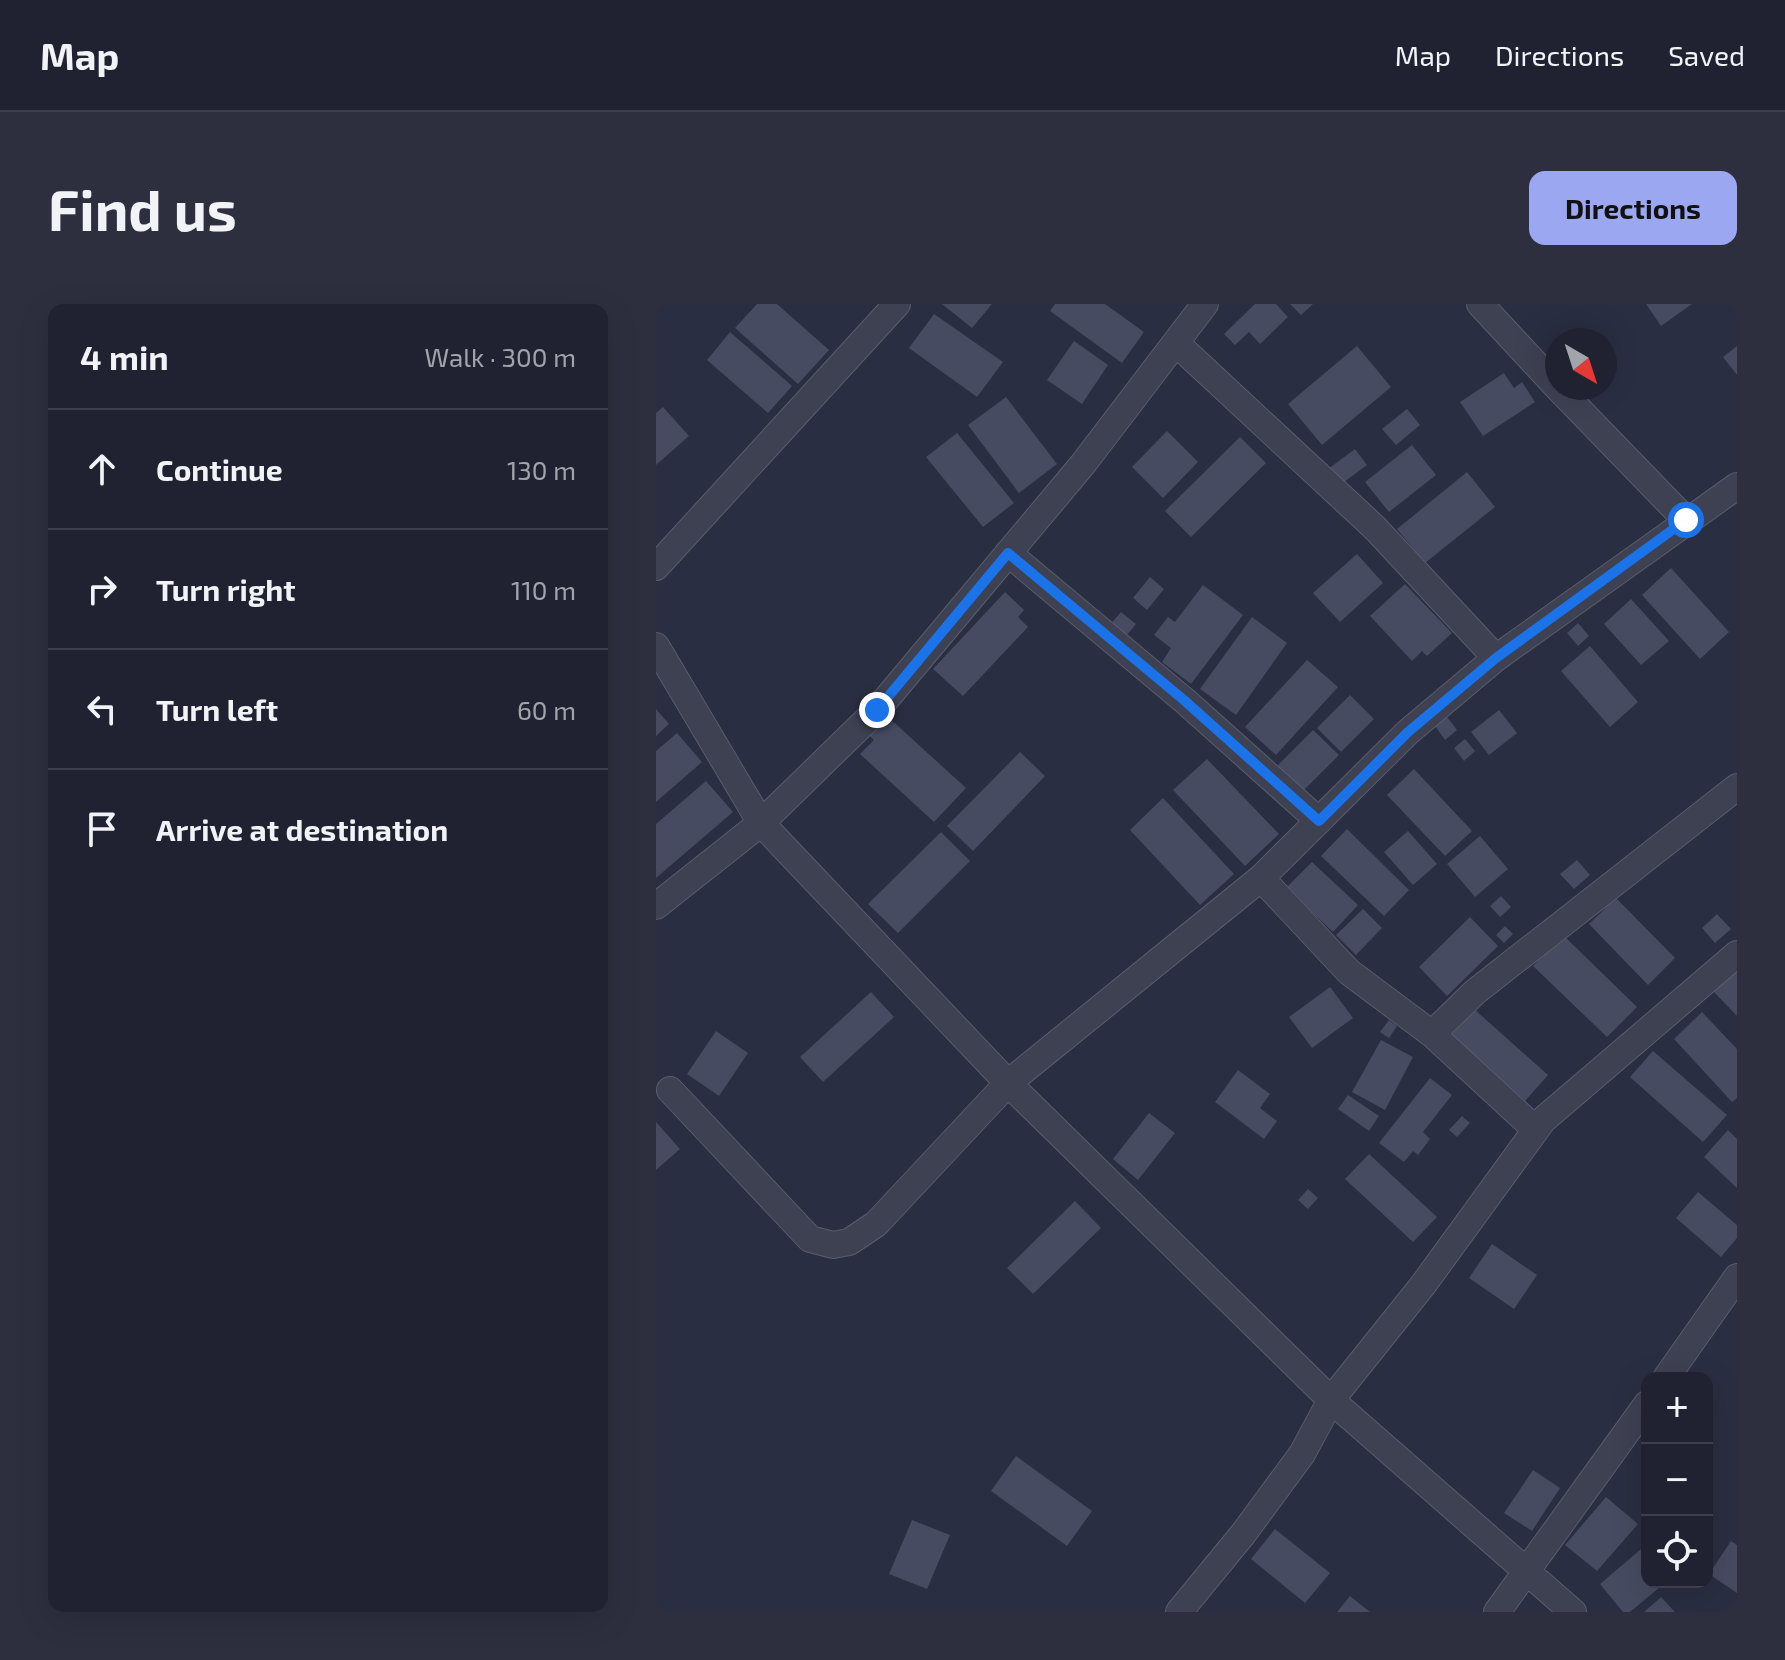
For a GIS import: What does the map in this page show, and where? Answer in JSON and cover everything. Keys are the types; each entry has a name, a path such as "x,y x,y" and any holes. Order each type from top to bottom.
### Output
{"street":[{"path":"656,567 897,304"},
{"path":"656,906 761,823 877,710 1083,464 1205,304"},
{"path":"1480,304 1545,373"},
{"path":"1176,343 1375,528 1496,658"},
{"path":"1571,400 1686,520"},
{"path":"670,1090 810,1239 833,1245 849,1242 876,1224 1008,1083 1261,878 1408,732 1496,658 1737,486"},
{"path":"1008,553 1185,701 1319,821"},
{"path":"656,646 761,823 1008,1083 1331,1400 1573,1612"},
{"path":"1432,1034 1475,992 1737,787"},
{"path":"1261,878 1349,972 1432,1034 1536,1130"},
{"path":"1179,1612 1302,1454 1331,1400 1423,1285 1536,1130 1737,954"},
{"path":"1670,1372 1737,1277"},
{"path":"1497,1612 1641,1412"}],"building":[{"path":"757,304 777,304 829,350 798,384 735,328"},
{"path":"942,304 992,304 972,328"},
{"path":"1055,304 1105,304 1144,332 1122,363 1050,311"},
{"path":"1255,304 1276,304 1288,317 1260,344 1249,332 1235,345 1224,334"},
{"path":"1290,304 1313,304 1301,315"},
{"path":"1646,304 1692,304 1661,326"},
{"path":"934,314 1003,362 977,397 909,348"},
{"path":"730,332 792,386 768,413 707,360"},
{"path":"1074,341 1108,365 1082,404 1047,380"},
{"path":"1357,346 1391,387 1322,445 1288,404"},
{"path":"1737,346 1737,375 1723,357"},
{"path":"1504,373 1514,388 1522,382 1535,402 1483,436 1460,402"},
{"path":"1006,397 1057,464 1019,493 968,425"},
{"path":"663,407 689,436 656,465 656,413"},
{"path":"1407,409 1420,425 1396,445 1382,429"},
{"path":"1167,431 1198,462 1163,498 1132,467"},
{"path":"957,433 1014,503 983,527 926,457"},
{"path":"1240,437 1266,463 1191,537 1165,511"},
{"path":"1412,445 1436,475 1389,512 1365,482"},
{"path":"1355,449 1367,465 1340,485 1328,469"},
{"path":"1467,472 1495,507 1425,563 1397,529"},
{"path":"1357,554 1383,583 1340,622 1313,593"},
{"path":"1671,568 1729,632 1700,659 1642,595"},
{"path":"1150,577 1164,589 1147,610 1133,598"},
{"path":"1405,584 1452,633 1427,656 1422,651 1412,661 1370,616"},
{"path":"1203,585 1243,615 1191,684 1162,662 1171,648 1154,635 1168,617 1175,622"},
{"path":"1005,592 1024,610 1018,617 1028,627 963,696 933,669"},
{"path":"1631,599 1669,641 1641,665 1604,624"},
{"path":"1121,612 1136,624 1122,641 1107,628"},
{"path":"1252,617 1287,643 1236,715 1200,689"},
{"path":"1578,623 1589,636 1578,646 1567,633"},
{"path":"1590,646 1638,702 1610,727 1561,671"},
{"path":"1307,660 1338,687 1276,755 1245,727"},
{"path":"1350,695 1374,719 1341,752 1317,728"},
{"path":"656,709 669,724 656,736"},
{"path":"1499,710 1517,733 1489,755 1471,732"},
{"path":"887,716 966,788 934,822 860,754 874,740 869,735"},
{"path":"1447,717 1457,730 1445,740 1435,726"},
{"path":"1313,730 1339,755 1302,792 1276,767"},
{"path":"677,733 702,762 656,802 656,751"},
{"path":"1465,739 1475,751 1464,761 1454,748"},
{"path":"1020,752 1045,776 973,851 947,826"},
{"path":"1207,759 1279,834 1245,866 1173,790"},
{"path":"1414,769 1472,831 1445,856 1387,795"},
{"path":"706,781 733,812 656,878 656,824"},
{"path":"1163,798 1234,874 1200,905 1130,830"},
{"path":"1347,829 1409,890 1384,916 1321,856"},
{"path":"1408,831 1437,864 1413,885 1384,852"},
{"path":"941,832 970,861 898,933 868,904"},
{"path":"1480,836 1508,869 1475,897 1447,864"},
{"path":"1577,860 1590,875 1574,889 1560,874"},
{"path":"1312,862 1358,905 1333,932 1286,888"},
{"path":"1501,896 1511,907 1500,917 1490,906"},
{"path":"1616,898 1675,958 1648,985 1589,924"},
{"path":"1363,909 1382,928 1356,955 1336,935"},
{"path":"1717,914 1731,929 1715,943 1702,928"},
{"path":"1470,917 1498,946 1447,996 1419,967"},
{"path":"1505,926 1513,934 1504,943 1496,935"},
{"path":"1563,935 1637,1007 1607,1037 1533,966"},
{"path":"1737,969 1737,1016 1713,991"},
{"path":"1330,987 1353,1018 1312,1048 1289,1017"},
{"path":"871,992 894,1017 823,1082 800,1057"},
{"path":"1474,1009 1548,1075 1525,1101 1451,1035"},
{"path":"1702,1012 1737,1049 1737,1098 1732,1102 1674,1039"},
{"path":"1389,1020 1397,1026 1389,1038 1380,1032"},
{"path":"716,1031 748,1053 719,1096 687,1074"},
{"path":"1381,1040 1413,1057 1385,1110 1352,1092"},
{"path":"1653,1051 1727,1115 1703,1142 1630,1077"},
{"path":"1238,1070 1270,1094 1260,1108 1277,1121 1264,1139 1215,1102"},
{"path":"1430,1078 1452,1095 1423,1132 1430,1139 1418,1155 1413,1151 1404,1162 1379,1143"},
{"path":"1348,1095 1379,1116 1369,1131 1338,1109"},
{"path":"1149,1113 1175,1133 1138,1180 1113,1159"},
{"path":"1462,1116 1470,1123 1457,1137 1449,1130"},
{"path":"656,1122 680,1149 656,1170"},
{"path":"1728,1130 1737,1139 1737,1188 1704,1157"},
{"path":"1369,1154 1437,1217 1413,1242 1345,1179"},
{"path":"1308,1189 1318,1198 1308,1209 1298,1200"},
{"path":"1698,1192 1737,1225 1737,1238 1721,1257 1676,1218"},
{"path":"1075,1201 1101,1228 1033,1294 1007,1268"},
{"path":"1492,1244 1537,1275 1514,1309 1469,1278"},
{"path":"1016,1456 1092,1511 1067,1546 991,1491"},
{"path":"1533,1470 1560,1488 1532,1531 1504,1513"},
{"path":"1606,1497 1638,1524 1597,1571 1565,1545"},
{"path":"912,1520 950,1535 927,1589 889,1574"},
{"path":"1275,1529 1330,1573 1305,1603 1251,1559"},
{"path":"1731,1541 1737,1545 1737,1593 1713,1577 1713,1568"},
{"path":"1641,1549 1641,1588 1659,1588 1630,1612 1623,1612 1600,1584"},
{"path":"1350,1596 1370,1612 1337,1612"},
{"path":"1661,1597 1675,1612 1644,1612"}],"route":[{"path":"877,710 1008,553 1185,701 1319,821 1408,732 1496,658 1686,520"}]}
